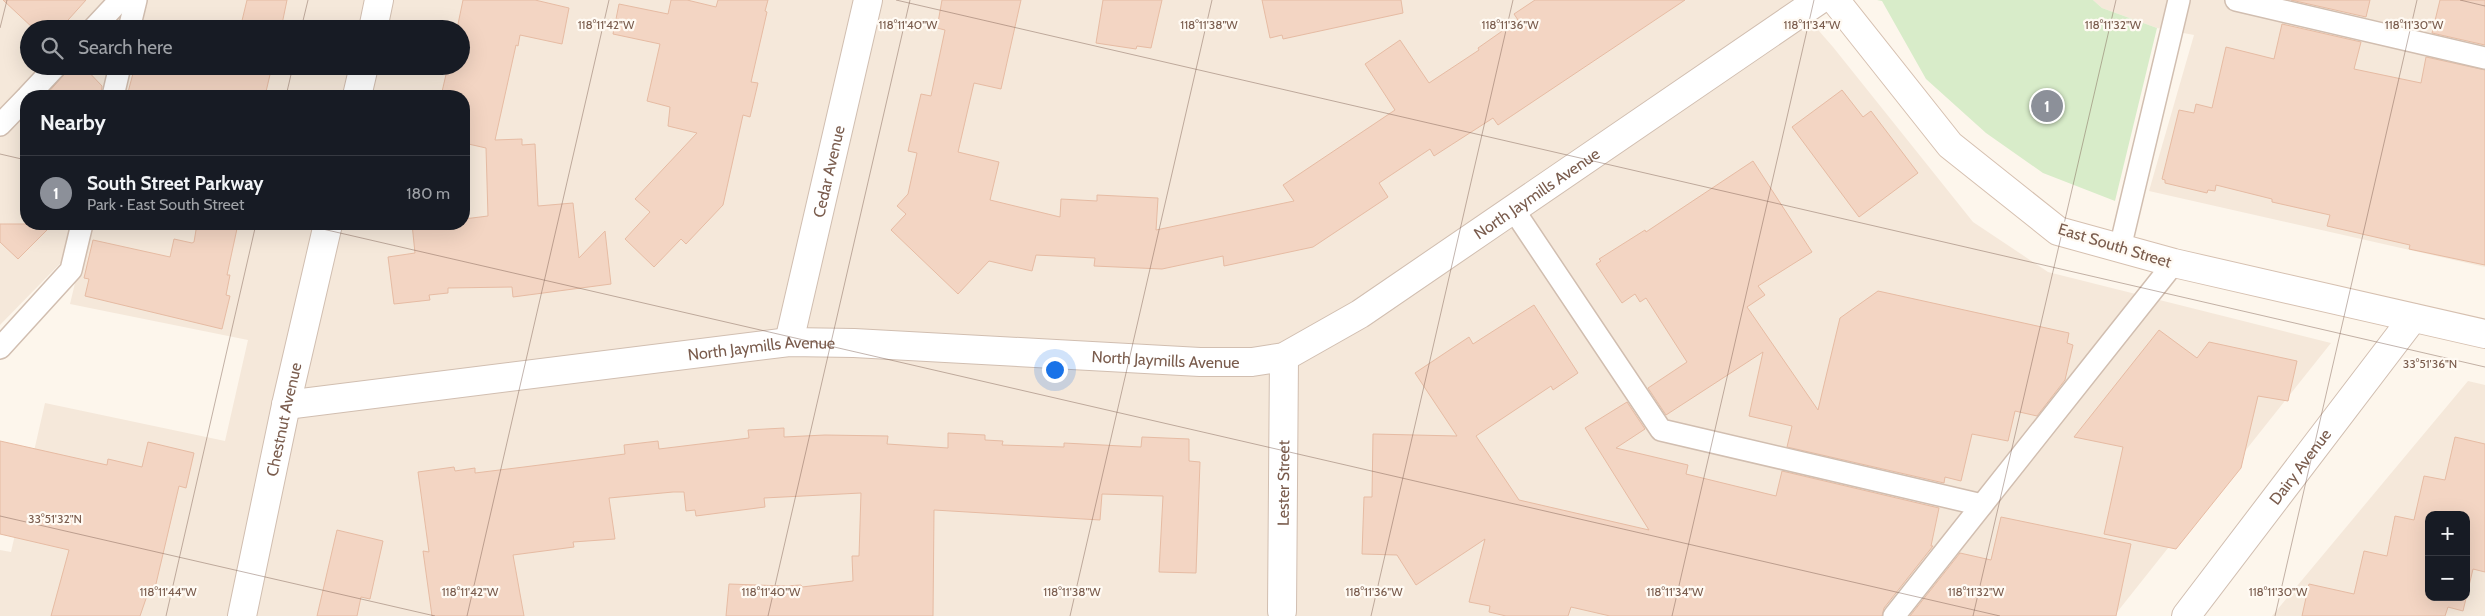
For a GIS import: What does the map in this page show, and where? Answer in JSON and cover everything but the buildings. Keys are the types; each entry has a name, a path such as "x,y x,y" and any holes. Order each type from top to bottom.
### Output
{"street":[{"path":"375,20 380,0"},
{"name":"Cedar Avenue","path":"789,342 868,0"},
{"name":"North Jaymills Avenue","path":"286,405 789,342 854,343 1200,362 1252,362 1284,357 1360,314 1819,0"},
{"name":"East South Street","path":"1835,0 1950,145 2058,231 2174,263 2485,334"},
{"path":"358,90 362,75"},
{"name":"Chestnut Avenue","path":"242,616 286,405 327,230"},
{"name":"Dairy Avenue","path":"2186,616 2413,318"},
{"name":"Lester Street","path":"1284,357 1285,614"}],"lane":[{"path":"101,20 120,0"},
{"path":"131,20 136,0"},
{"path":"2120,248 2179,0"},
{"path":"2236,0 2485,58"},
{"path":"34,90 48,75"},
{"path":"114,90 118,75"},
{"path":"0,125 20,104"},
{"path":"1513,210 1661,430 1982,505"},
{"path":"0,348 71,270 81,230"},
{"path":"1894,616 2174,263"}],"shaded area":[{"path":"0,0 1792,0 1833,47 1973,222 2048,272 2331,343 2114,616 0,616 0,550 11,552 45,403 225,441 248,340 70,304 86,237 0,325"},
{"path":"2093,0 2485,0 2485,267 2149,191 2194,35 2157,28 2102,8"},
{"path":"2468,381 2485,385 2485,616 2272,616"}],"green space":[{"path":"1877,0 2093,0 2102,8 2157,28 2115,201 2043,173 1986,133 1926,79 1882,1"}],"place":[{"name":"South Street Parkway","path":"2047,106"}]}
